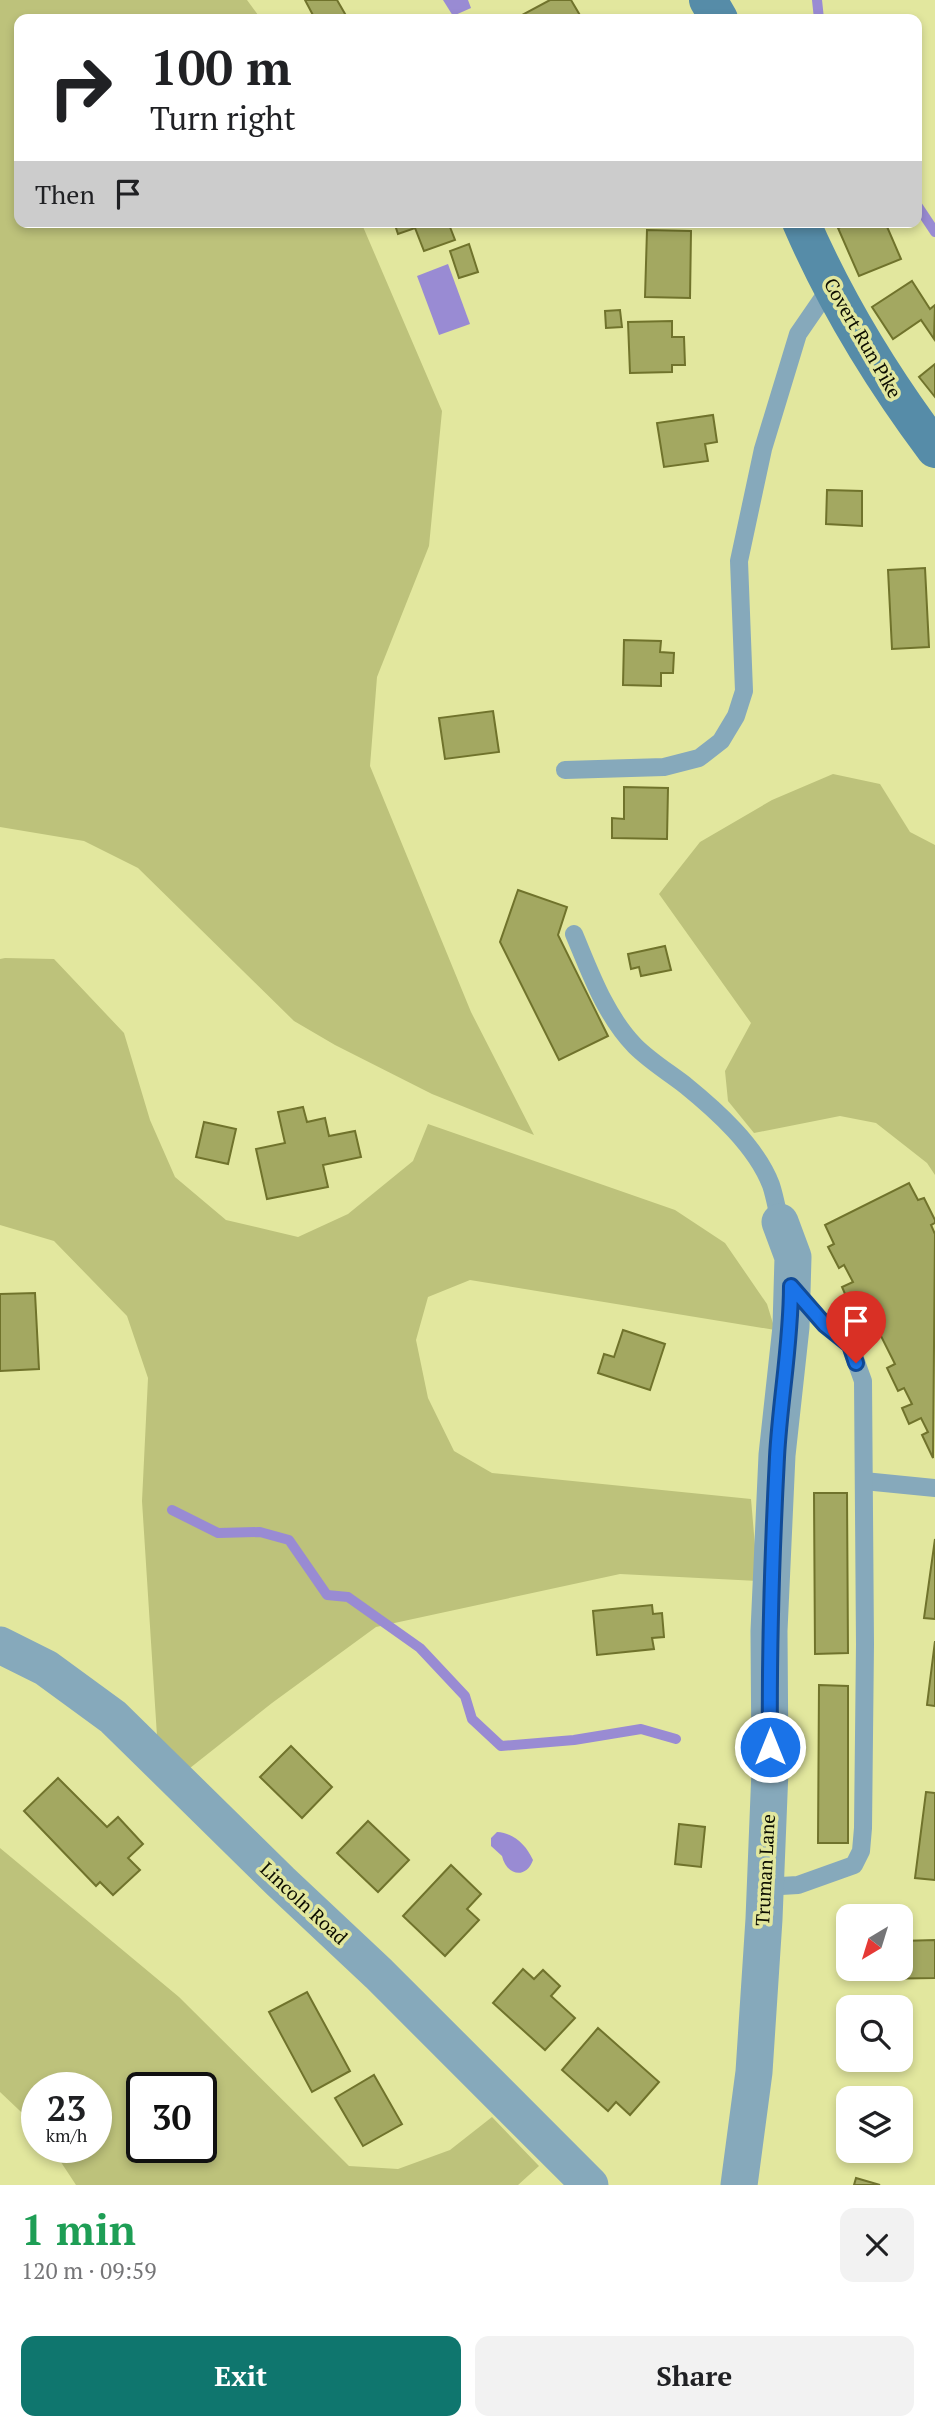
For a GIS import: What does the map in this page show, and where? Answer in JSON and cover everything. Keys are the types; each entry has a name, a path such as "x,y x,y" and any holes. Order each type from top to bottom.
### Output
{"street":[{"name":"Covert Run Pike","path":"805,228 831,286 875,365 935,449"},
{"name":"Truman Lane","path":"739,2185 754,2072 770,1770 769,1631 777,1455 791,1327 793,1257 780,1222"},
{"name":"Lincoln Road","path":"0,1645 46,1668 113,1717 379,1974 590,2185"}],"lane":[{"path":"565,770 664,767 699,758 721,741 736,716 744,691 739,561 763,449 798,334 831,286"},
{"path":"574,934 594,982 626,1035 659,1068 685,1086 726,1123 756,1158 771,1185 780,1222"},
{"path":"764,1887 798,1885 854,1865 861,1851 865,1657 863,1381 850,1345 825,1325 791,1286"},
{"path":"864,1481 935,1488"}],"green space":[{"path":"0,0 247,0 257,14 14,14 14,228 364,228 442,411 429,546 377,677 370,766 471,1012 534,1135 432,1094 294,1021 138,868 84,841 0,827"},
{"path":"833,774 880,784 910,832 935,845 935,1175 927,1163 876,1123 840,1116 754,1133 728,1101 725,1071 751,1023 659,894 700,842 772,800"},
{"path":"0,959 54,959 124,1033 150,1120 175,1177 226,1220 298,1237 348,1214 413,1161 428,1124 675,1210 725,1243 767,1304 775,1330 470,1280 428,1297 416,1340 428,1398 454,1451 492,1473 751,1499 758,1581 620,1574 376,1627 272,1703 190,1768 157,1736 142,1501 148,1378 127,1316 54,1241 0,1225"},
{"path":"0,1848 179,1997 349,2166 398,2169 450,2150 492,2117 539,2166 518,2185 76,2185 62,2163 112,2163 112,2072 21,2072 21,2112 0,2092"}],"shaded area":[{"path":"443,0 468,0 471,8 452,14"},
{"path":"448,264 470,324 439,335 417,276"},
{"path":"497,1832 514,1837 527,1849 533,1860 526,1870 521,1873 512,1871 491,1846 491,1838"}],"building":[{"path":"305,0 337,0 345,14 312,14"},
{"path":"550,0 571,0 579,14 524,14"},
{"path":"396,228 415,228 398,234"},
{"path":"415,228 450,228 455,240 424,251"},
{"path":"838,228 888,228 901,259 859,276"},
{"path":"647,230 691,231 690,298 645,297"},
{"path":"469,244 478,272 459,278 450,251"},
{"path":"912,281 930,309 935,305 934,339 921,320 893,339 872,307"},
{"path":"620,310 622,327 606,328 605,311"},
{"path":"672,321 672,337 684,337 685,365 672,365 672,372 630,373 628,322"},
{"path":"935,364 935,397 919,377"},
{"path":"713,415 717,442 705,444 708,461 664,467 657,423"},
{"path":"827,490 862,491 862,526 826,524"},
{"path":"925,568 929,647 892,649 888,570"},
{"path":"624,640 661,641 660,652 674,653 673,673 661,673 661,686 623,685"},
{"path":"493,711 499,752 445,759 439,718"},
{"path":"624,787 668,788 667,839 612,838 612,818 624,819"},
{"path":"518,890 567,907 558,935 608,1036 559,1060 500,942"},
{"path":"665,946 671,970 641,976 639,967 631,969 628,954"},
{"path":"303,1107 307,1122 325,1118 329,1136 355,1131 361,1157 323,1165 328,1187 267,1199 256,1149 285,1143 278,1112"},
{"path":"204,1122 236,1129 228,1164 196,1157"},
{"path":"909,1183 918,1200 924,1198 935,1220 931,1225 935,1234 933,1458 922,1435 928,1432 921,1418 909,1424 902,1408 912,1404 904,1388 898,1391 887,1368 895,1364 880,1334 873,1337 861,1313 866,1310 860,1297 849,1303 842,1287 853,1282 844,1265 839,1268 828,1247 834,1244 825,1225"},
{"path":"35,1293 39,1369 0,1371 0,1294"},
{"path":"623,1330 665,1344 650,1390 598,1373 604,1354 614,1357"},
{"path":"814,1493 847,1493 848,1653 815,1654"},
{"path":"935,1539 935,1619 924,1618"},
{"path":"652,1605 653,1614 662,1613 664,1637 652,1638 654,1649 597,1655 593,1611"},
{"path":"935,1641 935,1706 927,1705"},
{"path":"819,1685 848,1686 848,1843 818,1843"},
{"path":"291,1746 332,1787 302,1818 260,1777"},
{"path":"58,1778 107,1827 118,1817 143,1844 128,1858 140,1870 113,1895 100,1882 96,1886 24,1811"},
{"path":"926,1792 935,1793 935,1880 915,1878"},
{"path":"368,1821 409,1860 378,1892 337,1853"},
{"path":"679,1824 705,1827 701,1867 675,1864"},
{"path":"451,1865 481,1894 467,1909 479,1920 445,1956 403,1916"},
{"path":"935,1940 935,1978 914,1978 914,1941"},
{"path":"523,1969 534,1979 543,1970 560,1986 551,1996 575,2018 545,2050 493,2003"},
{"path":"307,1992 350,2071 312,2092 269,2012"},
{"path":"598,2028 659,2082 630,2115 616,2102 608,2111 562,2070"},
{"path":"374,2075 402,2124 363,2146 335,2098"},
{"path":"856,2178 880,2185 854,2185"}],"waterway":[{"path":"817,0 818,14"},
{"path":"922,212 935,232"},
{"path":"172,1510 218,1533 260,1532 289,1540 327,1595 348,1597 420,1648 465,1696 472,1719 501,1746 574,1740 641,1729 676,1739"}],"route":[{"path":"770,1747 769,1631 777,1455 791,1327 791,1286 825,1325 850,1345 856,1363"}]}
